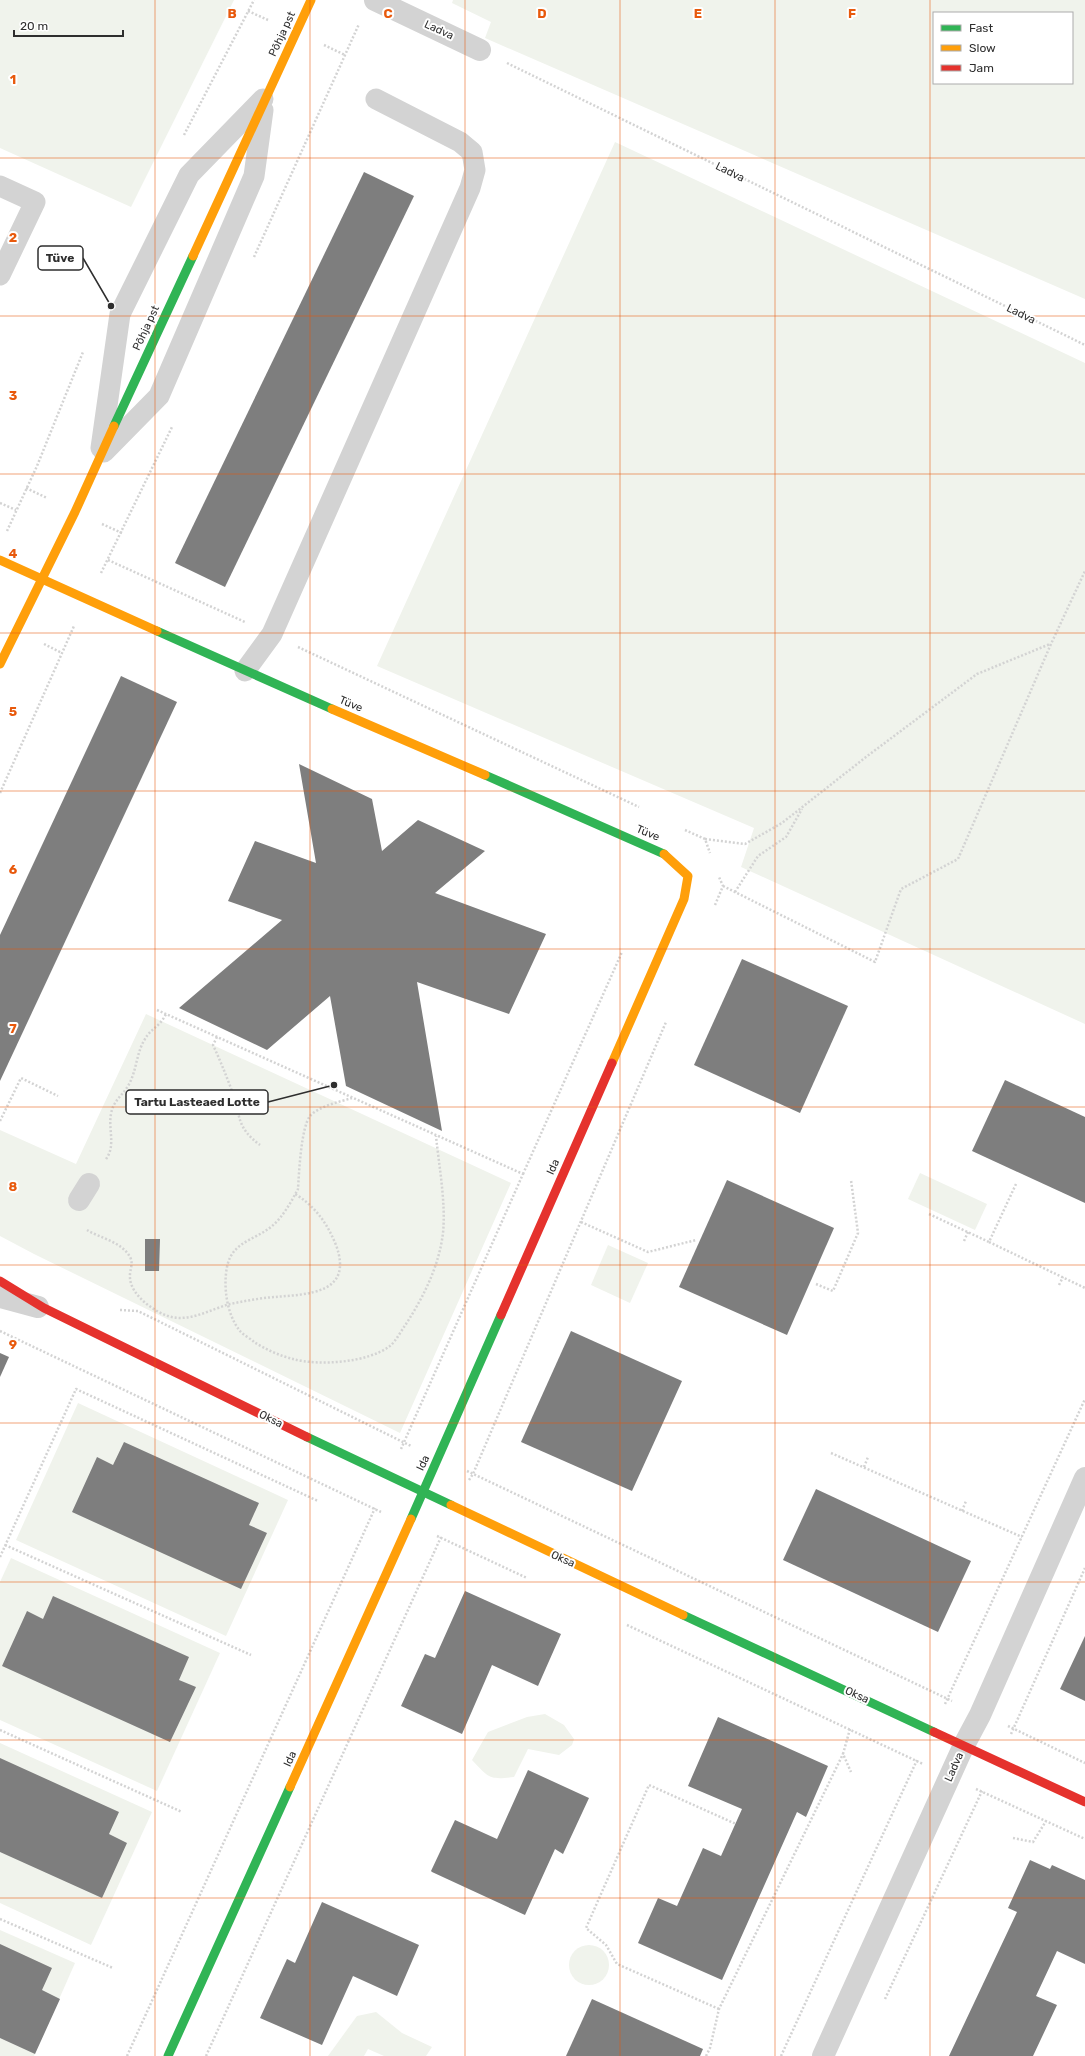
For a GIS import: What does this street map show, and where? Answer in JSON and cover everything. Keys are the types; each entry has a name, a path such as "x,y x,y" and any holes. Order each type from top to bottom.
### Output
{"street":[{"name":"Põhja pst","path":"0,664 100,456 311,0"},
{"name":"Ladva","path":"375,0 480,50"},
{"name":"Tüve","path":"0,560 40,580 86,599 245,671 663,853 688,876"},
{"name":"Ida","path":"168,2056 439,1457 684,899 688,876"},
{"name":"Oksa","path":"0,1281 44,1308 388,1476 423,1491 546,1551 1085,1802"},
{"name":"Oksa","path":"0,1297 44,1308"},
{"name":"Ladva","path":"823,2056 964,1745 980,1715 1085,1478"}],"lane":[{"path":"100,456 120,314 190,175 265,98"},
{"path":"100,456 159,396 254,176 265,98"},
{"path":"245,671 272,634 470,188 475,170 472,152 460,142 376,99"},
{"path":"0,186 35,202 0,275"}],"path":[{"name":"Ladva","path":"480,50 1085,345"},
{"path":"0,503 16,510 6,532"},
{"path":"0,793 86,599 122,533"},
{"path":"108,560 272,634 641,808"},
{"path":"723,886 875,962 901,889 958,859 1051,644 1085,571"},
{"path":"683,829 705,839 745,844 782,824 977,674 1051,644"},
{"path":"735,892 758,856 786,837 803,807"},
{"path":"705,839 713,860"},
{"path":"713,912 723,886 718,873"},
{"path":"404,1443 622,952"},
{"path":"157,1010 523,1174"},
{"path":"166,1014 161,1024 148,1034 144,1040 129,1085 116,1099 112,1107 110,1124 111,1151 84,1192 76,1211 78,1223 93,1234 116,1244 130,1256 132,1262 131,1282 135,1295 168,1316 176,1317 209,1312 229,1305 274,1297 302,1296 316,1292 332,1283 337,1274 339,1265 339,1253 335,1243 317,1211 308,1202 295,1194"},
{"path":"473,1474 667,1018"},
{"path":"218,1037 213,1045 232,1092 239,1121 245,1132 260,1145"},
{"path":"0,1121 21,1078 58,1096"},
{"path":"352,1097 319,1110 310,1117 304,1132 298,1189 286,1209 272,1226 233,1252 227,1266 226,1283 229,1305 234,1322 241,1332 263,1347 293,1359 325,1362 350,1360 374,1354 390,1346 400,1334 426,1291 439,1252 443,1232 436,1136"},
{"path":"816,1284 833,1291 858,1233 852,1180"},
{"path":"989,1242 1016,1184"},
{"path":"929,1214 1085,1288"},
{"path":"581,1222 648,1252 696,1240"},
{"path":"964,1241 968,1232"},
{"path":"1059,1285 1062,1277"},
{"path":"114,1310 138,1311 404,1443 439,1457 980,1715 1085,1763"},
{"path":"0,1331 375,1509 409,1523 527,1578"},
{"path":"0,1557 76,1389 318,1501"},
{"path":"942,1710 1085,1399"},
{"path":"831,1452 1022,1537"},
{"path":"864,1467 868,1457"},
{"path":"962,1511 966,1501"},
{"path":"127,2056 375,1509"},
{"path":"206,2056 441,1538"},
{"path":"5,1545 251,1655"},
{"path":"1008,1739 1085,1568"},
{"path":"621,1622 1085,1839"},
{"path":"0,1730 182,1812"},
{"path":"706,2056 710,2048 719,2010 843,1754 850,1730"},
{"path":"843,1754 852,1772"},
{"path":"781,2056 920,1755"},
{"path":"719,2010 617,1964 606,1945 586,1928 649,1785 736,1824"},
{"path":"881,2006 985,1787"},
{"path":"1013,1838 1033,1842 1046,1821"},
{"path":"0,1919 113,1968"}],"shaded area":[{"path":"0,0 234,0 131,207 0,148"},
{"path":"453,0 1085,0 1085,299 485,38 491,22 452,3"},
{"path":"615,142 1085,363 1085,1024 741,867 754,828 377,666"},
{"path":"146,1014 511,1183 400,1433 0,1236 0,1130 76,1164"},
{"path":"920,1173 987,1204 975,1230 908,1199"},
{"path":"608,1245 648,1263 630,1303 591,1285"},
{"path":"78,1403 288,1500 226,1636 16,1540"},
{"path":"11,1558 220,1653 157,1791 0,1720 0,1582"},
{"path":"545,1714 564,1725 574,1739 572,1745 559,1755 528,1749 514,1777 506,1778 494,1778 486,1774 472,1760 488,1732 527,1717"},
{"path":"0,1743 152,1812 91,1945 0,1903"},
{"path":"0,1930 75,1963 34,2056 0,2056"},
{"path":"593,1945 600,1948 606,1954 609,1965 608,1973 600,1982 593,1985 585,1985 578,1982 570,1973 569,1961 572,1954 581,1946"},
{"path":"376,2012 402,2033 432,2047 426,2056 384,2056 368,2049 364,2056 328,2056 357,2016"}],"building":[{"path":"364,172 414,196 225,587 175,563"},
{"path":"121,676 177,702 0,1081 0,935"},
{"path":"299,764 372,799 382,851 418,820 485,851 435,893 546,934 509,1014 417,982 442,1131 346,1086 330,996 267,1050 179,1008 282,920 228,901 255,841 316,863"},
{"path":"742,959 848,1006 800,1113 694,1065"},
{"path":"1005,1080 1085,1117 1085,1203 972,1151"},
{"path":"727,1180 834,1228 787,1335 679,1287"},
{"path":"145,1239 160,1239 159,1271 145,1271"},
{"path":"571,1331 682,1381 632,1491 521,1442"},
{"path":"0,1353 9,1357 0,1377"},
{"path":"124,1442 259,1503 249,1525 267,1533 241,1589 72,1512 97,1457 113,1465"},
{"path":"816,1489 971,1561 938,1632 783,1560"},
{"path":"465,1591 561,1634 538,1686 492,1665 462,1734 401,1706 425,1654 435,1658"},
{"path":"53,1596 189,1657 179,1680 196,1687 170,1742 2,1666 27,1611 43,1619"},
{"path":"1085,1636 1085,1701 1060,1689"},
{"path":"718,1717 828,1766 806,1817 797,1812 722,1980 638,1943 658,1898 677,1906 703,1848 721,1856 742,1809 688,1786"},
{"path":"0,1758 119,1812 109,1834 127,1843 102,1898 0,1852"},
{"path":"528,1770 589,1798 563,1854 555,1849 525,1915 431,1871 455,1820 497,1839"},
{"path":"1030,1860 1050,1869 1052,1865 1085,1880 1085,1964 1057,1951 1036,1996 1057,2005 1033,2056 949,2056 1017,1912 1008,1908"},
{"path":"322,1902 419,1945 397,1996 353,1976 322,2045 260,2018 287,1959 295,1963"},
{"path":"0,1944 52,1968 42,1990 60,1999 35,2054 0,2038"},
{"path":"592,1999 703,2049 700,2056 566,2056"}],"traffic: fast":[{"path":"114,426 193,256"},
{"path":"157,631 332,709"},
{"path":"485,775 664,854"},
{"path":"411,1519 501,1315"},
{"path":"307,1437 451,1505"},
{"path":"683,1615 934,1732"},
{"path":"168,2056 290,1787"}],"traffic: slow":[{"path":"193,256 311,0"},
{"path":"0,664 75,512 114,426"},
{"path":"0,560 157,631"},
{"path":"332,709 485,775"},
{"path":"612,1063 684,899 688,876 664,854"},
{"path":"451,1505 683,1615"},
{"path":"290,1787 411,1519"}],"traffic: jam":[{"path":"501,1315 612,1063"},
{"path":"0,1281 44,1308 307,1437"},
{"path":"934,1732 1085,1802"}],"place":[{"name":"Tüve","path":"111,306"},
{"name":"Tartu Lasteaed Lotte","path":"334,1085"}]}
